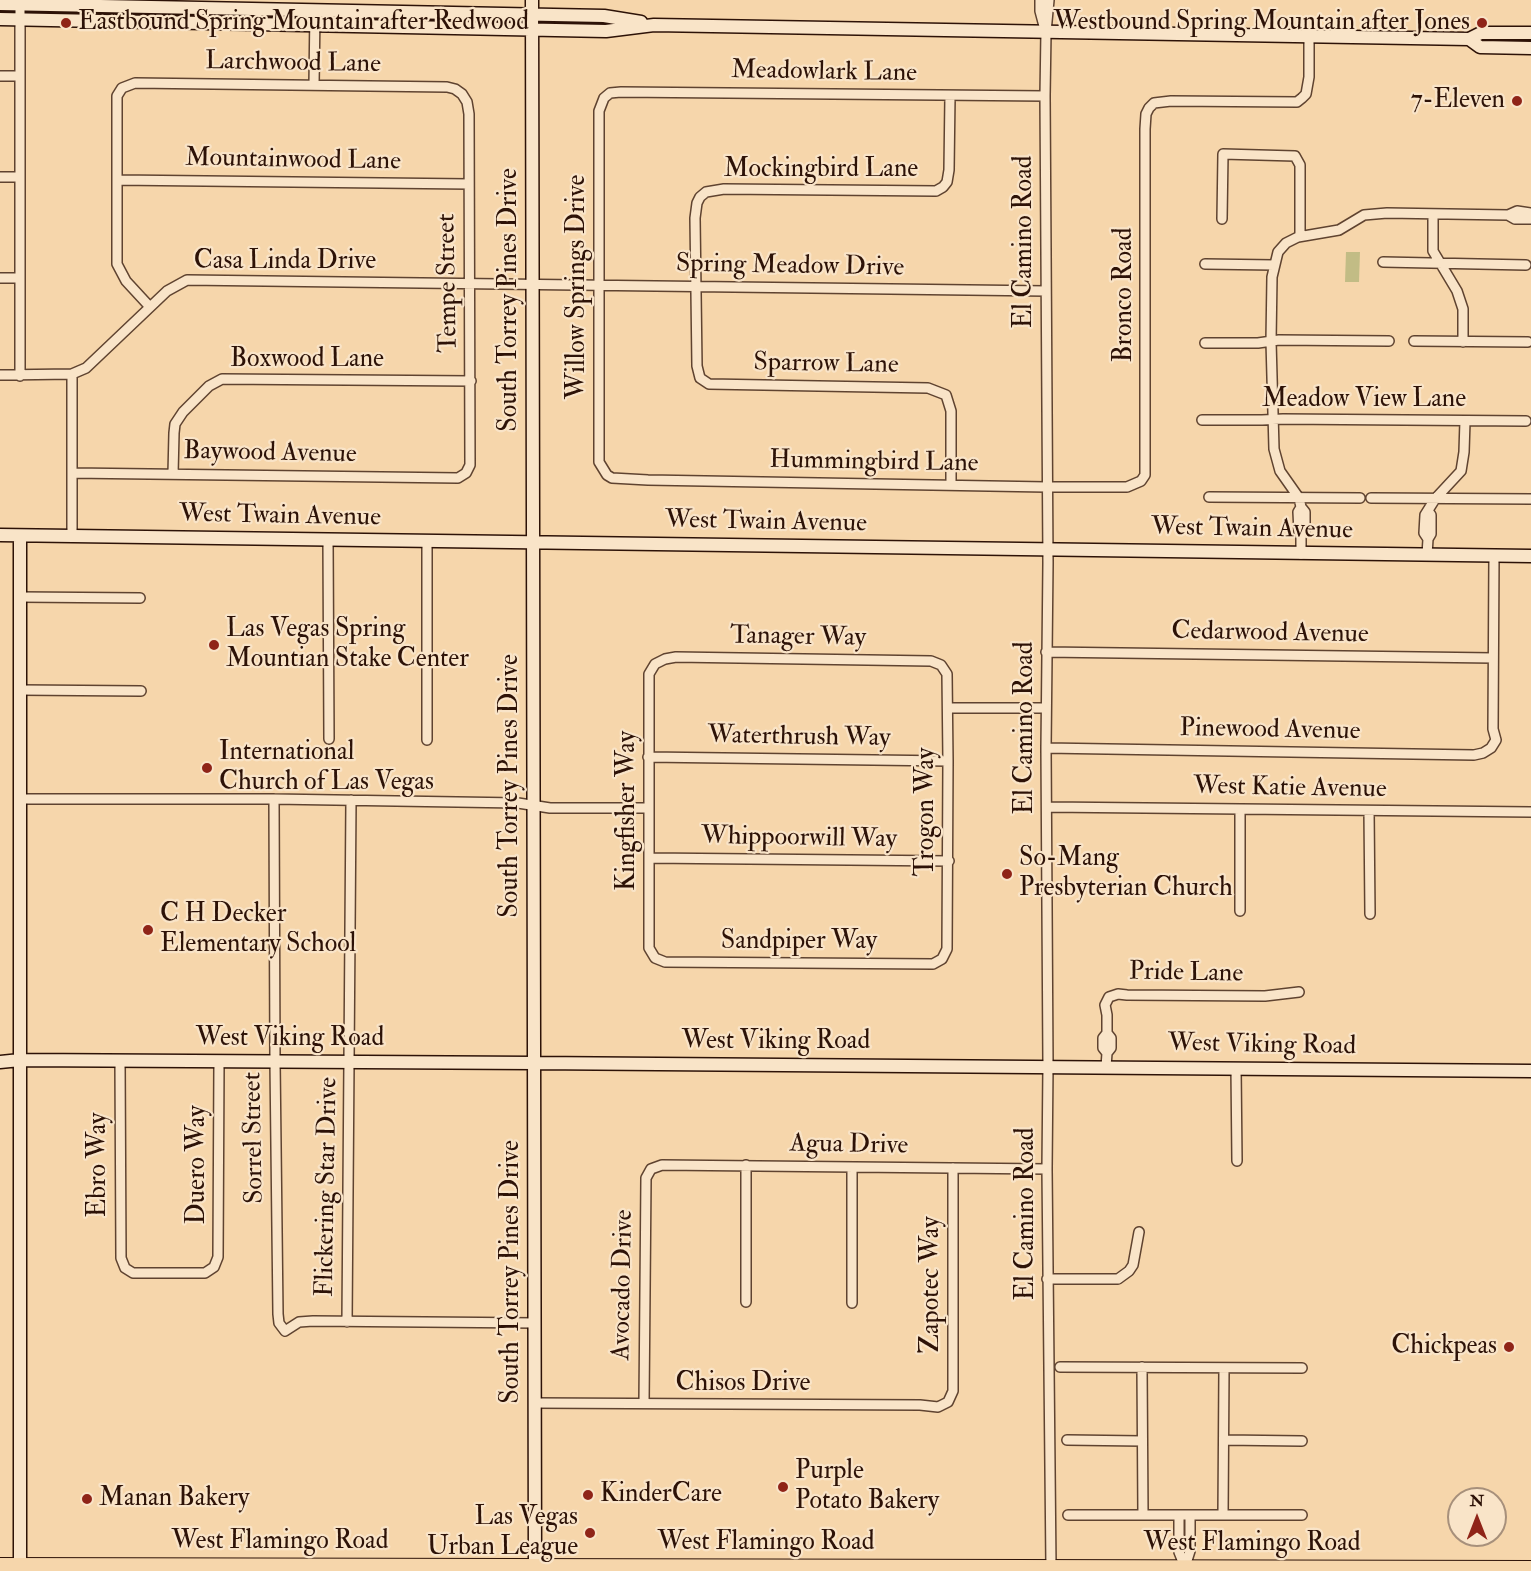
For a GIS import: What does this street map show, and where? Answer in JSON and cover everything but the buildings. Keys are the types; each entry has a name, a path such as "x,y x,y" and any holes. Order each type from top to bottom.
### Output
{"main road":[{"name":"West Flamingo Road","path":"0,1565 19,1568 362,1566 792,1569 1185,1567 1314,1570 1531,1568"},
{"path":"342,1571 362,1566"}],"street":[{"name":"South Torrey Pines Drive","path":"532,0 535,1568"},
{"name":"El Camino Road","path":"1040,0 1040,11 1046,32"},
{"name":"El Camino Road","path":"1049,0 1045,96 1047,1279 1051,1569"},
{"path":"0,4 20,2 604,16 654,25"},
{"path":"20,2 20,376"},
{"path":"314,85 315,10"},
{"path":"0,19 606,31 654,25 1469,39 1481,33 1531,33"},
{"name":"Bronco Road","path":"1141,481 1145,475 1146,114 1154,104 1171,101 1297,102 1306,94 1309,77 1309,36"},
{"path":"1469,39 1480,47 1531,48"},
{"path":"0,76 19,76"},
{"name":"Larchwood Lane","path":"117,180 117,96 122,88 135,83 447,87 455,88 462,94"},
{"name":"Meadowlark Lane","path":"604,98 610,93 621,92 1045,96"},
{"name":"Tempe Street","path":"462,94 467,102 469,114 471,381 470,465 466,473"},
{"name":"Mockingbird Lane","path":"696,287 695,218 697,203 705,192 724,189 936,191 947,182 949,170 950,96"},
{"name":"Willow Springs Drive","path":"604,98 598,111 599,462 607,475"},
{"path":"1222,219 1223,154 1295,156 1300,165 1299,236"},
{"path":"0,177 19,177"},
{"path":"117,180 117,264 126,281 150,307"},
{"name":"Mountainwood Lane","path":"117,180 469,184"},
{"path":"1301,554 1301,536 1305,532 1305,512 1280,471 1274,449 1272,278 1278,252 1286,243 1299,236 1339,230 1364,215 1433,213 1508,215 1517,211 1531,213"},
{"path":"1433,213 1433,251 1457,291 1463,309 1463,342"},
{"path":"1508,215 1515,219 1531,219"},
{"path":"1383,262 1526,265"},
{"path":"1205,264 1274,265"},
{"path":"0,278 20,278"},
{"name":"Casa Linda Drive","path":"72,374 86,368 167,291 187,280 532,285"},
{"name":"Spring Meadow Drive","path":"532,285 1046,291"},
{"name":"Sparrow Lane","path":"696,287 697,366 700,378 705,382 709,384 928,388 946,394 951,411 951,485"},
{"path":"1204,343 1389,340"},
{"path":"1414,341 1528,342"},
{"path":"0,375 72,374 72,537"},
{"name":"Boxwood Lane","path":"173,474 175,424 183,412 209,387 222,379 471,381"},
{"name":"Meadow View Lane","path":"1203,420 1283,418 1526,422"},
{"path":"1427,555 1428,539 1431,534 1431,515 1428,511 1435,499 1461,471 1464,452 1464,421"},
{"name":"Baywood Avenue","path":"72,473 458,478 466,473"},
{"name":"Hummingbird Lane","path":"607,475 612,478 648,480 1046,487 1127,487 1141,481"},
{"path":"1209,497 1300,503 1360,498"},
{"path":"1371,498 1531,500"},
{"name":"West Twain Avenue","path":"0,536 1301,554 1531,555"},
{"path":"19,1568 20,536"},
{"path":"328,540 329,739"},
{"path":"427,541 427,740"},
{"path":"1493,658 1494,555"},
{"path":"20,597 140,598"},
{"name":"Cedarwood Avenue","path":"1046,652 1493,658"},
{"name":"Tanager Way","path":"655,664 665,658 676,657 931,661 941,665"},
{"name":"Pinewood Avenue","path":"1046,748 1474,755 1491,748 1496,740 1493,729 1493,658"},
{"name":"Kingfisher Way","path":"655,664 649,674 648,758 649,948 655,958"},
{"name":"Trogon Way","path":"941,665 947,674 949,861 947,949 942,959"},
{"path":"20,690 141,691"},
{"path":"948,708 1046,708"},
{"name":"Waterthrush Way","path":"648,758 948,761"},
{"path":"20,799 351,800 518,803 550,808 648,808"},
{"name":"Sorrel Street","path":"274,799 279,1323 285,1331 299,1322 347,1322"},
{"name":"Flickering Star Drive","path":"347,1322 351,800"},
{"name":"West Katie Avenue","path":"1048,807 1531,812"},
{"path":"1240,809 1240,911"},
{"path":"1369,811 1370,914"},
{"name":"Whippoorwill Way","path":"649,858 949,861"},
{"name":"Sandpiper Way","path":"655,958 665,962 921,964 933,964 942,959"},
{"name":"Pride Lane","path":"1106,1067 1107,1053 1111,1048 1105,1005 1109,997 1118,994 1265,996 1299,992"},
{"name":"West Viking Road","path":"0,1062 20,1060 1048,1066 1531,1071"},
{"name":"Ebro Way","path":"120,1061 121,1258 125,1268 133,1273 205,1273 214,1267"},
{"name":"Duero Way","path":"214,1267 218,1257 219,1062"},
{"path":"1236,1068 1237,1161"},
{"name":"Agua Drive","path":"651,1169 662,1165 1047,1168"},
{"path":"746,1165 746,1302"},
{"path":"852,1167 852,1303"},
{"name":"Zapotec Way","path":"948,1402 953,1391 953,1168"},
{"name":"Avocado Drive","path":"644,1403 646,1178 651,1169"},
{"path":"1047,1279 1118,1279 1133,1265 1139,1232"},
{"path":"347,1322 535,1323"},
{"path":"1060,1367 1302,1368"},
{"path":"1142,1367 1143,1515"},
{"path":"1223,1515 1224,1368"},
{"name":"Chisos Drive","path":"535,1403 920,1405 938,1407 948,1402"},
{"path":"1067,1440 1142,1441"},
{"path":"1224,1440 1302,1441"},
{"path":"1068,1515 1302,1515"},
{"path":"1179,1515 1179,1552 1185,1567"},
{"path":"1185,1567 1190,1551 1190,1515"}],"shaded area":[{"path":"1346,252 1360,252 1359,282 1345,282"}],"place":[{"name":"Eastbound Spring Mountain after Redwood","path":"66,23"},
{"name":"Westbound Spring Mountain after Jones","path":"1482,23"},
{"name":"7-Eleven","path":"1517,101"},
{"name":"Las Vegas Spring Mountian Stake Center","path":"214,645"},
{"name":"International Church of Las Vegas","path":"207,768"},
{"name":"So-Mang Presbyterian Church","path":"1007,874"},
{"name":"C H Decker Elementary School","path":"148,930"},
{"name":"Chickpeas","path":"1509,1347"},
{"name":"Purple Potato Bakery","path":"783,1487"},
{"name":"KinderCare","path":"588,1495"},
{"name":"Manan Bakery","path":"87,1499"},
{"name":"Las Vegas Urban League","path":"590,1533"}]}
